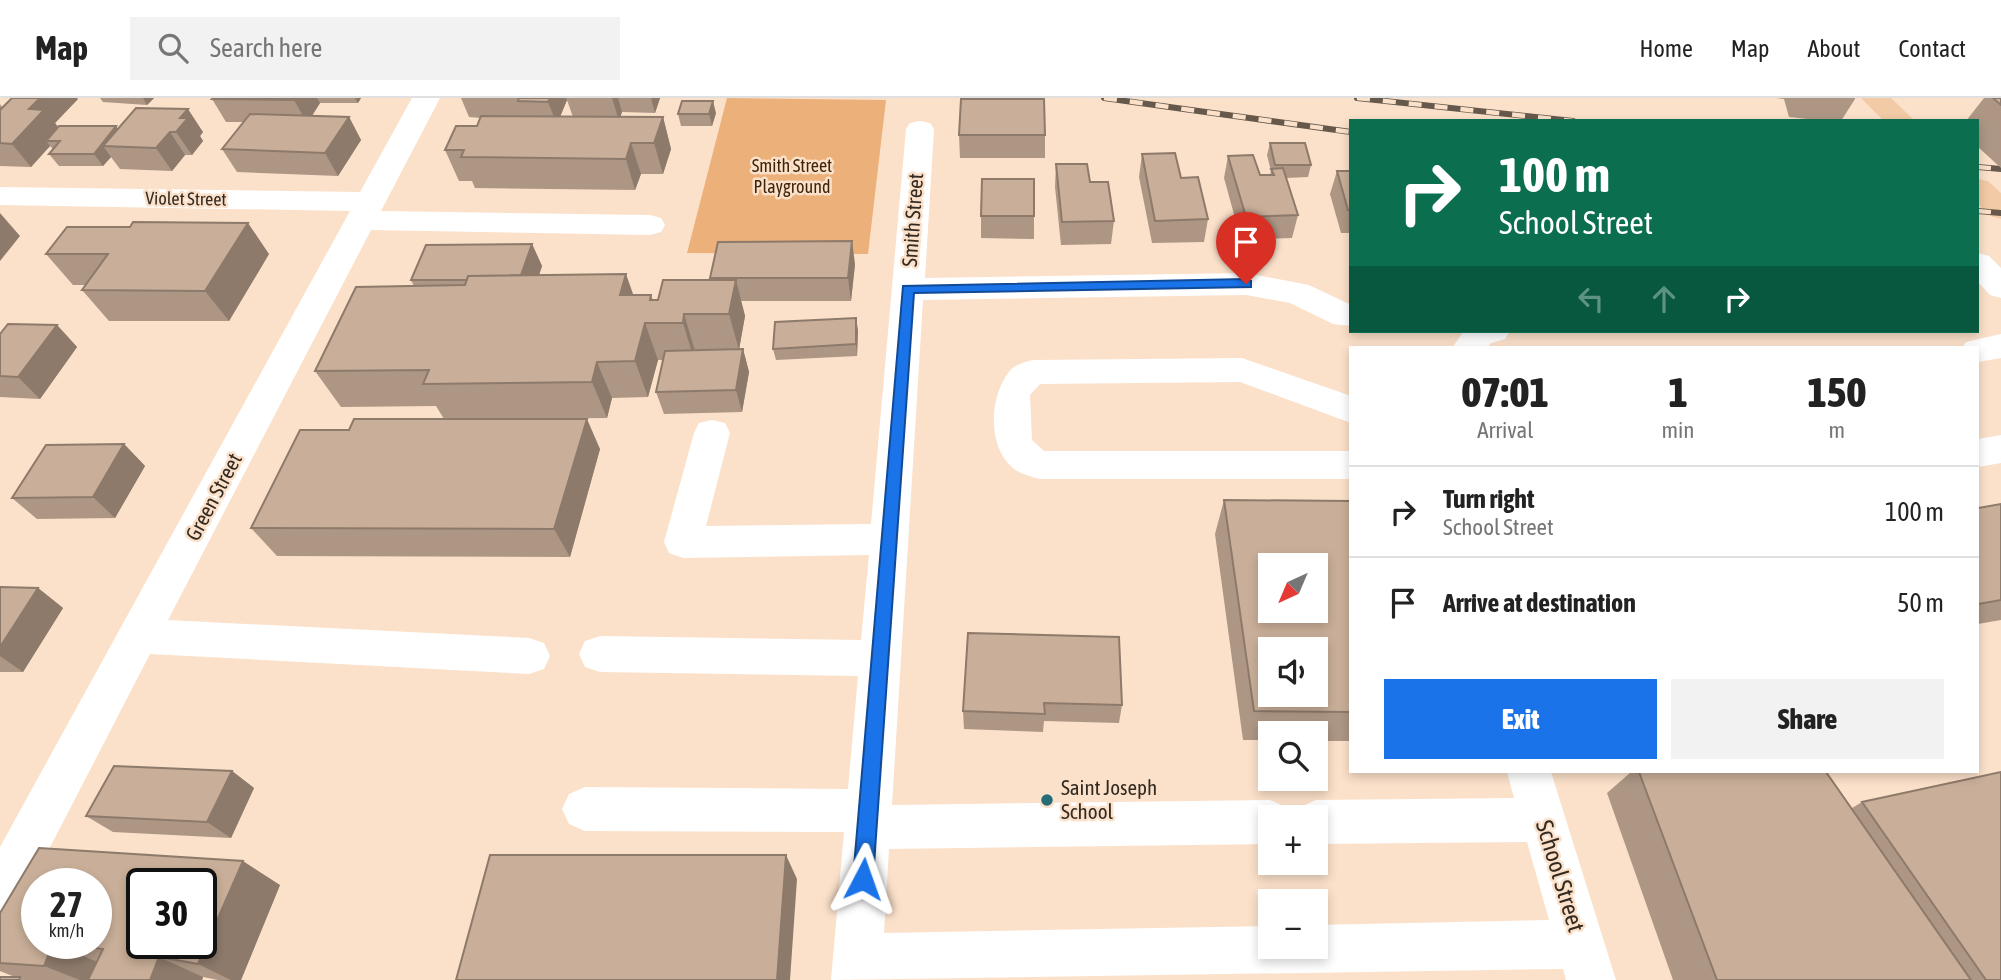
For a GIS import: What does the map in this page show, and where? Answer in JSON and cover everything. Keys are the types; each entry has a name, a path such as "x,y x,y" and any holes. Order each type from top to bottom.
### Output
{"main road":[{"path":"1875,98 1899,119"},
{"path":"1979,189 2001,209"}],"street":[{"name":"Green Street","path":"0,894 368,211 426,98"},
{"name":"Smith Street","path":"857,969 920,130"},
{"name":"Violet Street","path":"0,196 650,225"},
{"path":"1979,264 2001,287"},
{"path":"908,289 1246,284 1298,293 1345,316"},
{"path":"1979,350 2001,346"},
{"path":"1349,409 1242,370 1032,372 1022,379 1013,395 1014,443 1027,459 1040,465 1349,465"},
{"path":"712,433 683,542 889,539"},
{"path":"1979,453 2001,449"},
{"path":"139,636 529,656"},
{"path":"600,654 880,658"},
{"name":"School Street","path":"1529,773 1586,962"},
{"path":"585,809 868,819 1258,822"},
{"path":"1328,822 1543,820"},
{"path":"857,969 1586,962"}],"green space":[{"name":"Smith Street Playground","path":"727,98 886,100 868,254 687,253"}],"building":[{"path":"12,98 40,98 29,109 44,110 12,144 0,143 0,110"},
{"path":"213,98 295,98 294,100"},
{"path":"519,98 550,98 548,102 518,101"},
{"path":"961,99 1044,99 1045,135 959,135"},
{"path":"682,101 713,101 709,114 678,114"},
{"path":"136,108 188,109 180,118 188,118 156,148 103,146"},
{"path":"250,114 349,117 325,153 222,149"},
{"path":"481,116 663,117 654,143 631,143 626,159 461,157 464,150 445,150 456,126 477,126"},
{"path":"59,126 116,126 94,154 49,154 60,141 46,141"},
{"path":"1270,143 1305,143 1311,165 1275,165"},
{"path":"1175,153 1181,178 1198,177 1208,219 1155,221 1142,154"},
{"path":"1253,155 1260,175 1274,175 1271,169 1283,168 1298,215 1246,217 1228,156"},
{"path":"1056,164 1087,164 1090,182 1108,182 1114,221 1062,222"},
{"path":"1337,171 1349,171 1348,210"},
{"path":"982,179 1034,179 1034,216 981,216"},
{"path":"133,222 248,223 205,291 82,290 108,254 46,254 67,227 130,227"},
{"path":"852,241 848,278 710,278 718,242"},
{"path":"532,244 521,275 468,276 467,280 411,280 426,245"},
{"path":"626,274 620,295 651,295 650,300 658,300 663,280 736,280 729,314 684,314 683,323 645,323 635,361 597,362 592,382 423,384 429,370 315,371 356,287 465,285 468,276"},
{"path":"856,318 856,344 773,349 775,322"},
{"path":"8,324 57,325 18,377 0,376 0,334"},
{"path":"743,349 736,390 656,392 665,351"},
{"path":"354,419 587,419 554,529 251,528 300,430 349,430"},
{"path":"124,444 93,497 12,498 46,445"},
{"path":"1224,500 1349,501 1349,712 1254,711"},
{"path":"2001,504 2001,600 1979,604 1979,508"},
{"path":"0,587 38,588 0,647"},
{"path":"968,633 1119,637 1122,705 1044,703 1045,714 963,711"},
{"path":"114,766 232,771 207,822 86,816"},
{"path":"2001,772 2001,980 1986,980 1862,802"},
{"path":"1639,773 1827,773 1971,980 1717,980"},
{"path":"39,848 243,861 217,921 217,868 126,868 126,959 158,959 150,980 88,980 98,959 112,959 112,868 27,868"},
{"path":"490,855 786,855 777,980 456,980"},
{"path":"21,878 21,959 47,959 44,966 0,963 0,913"},
{"path":"170,959 200,959 198,964"},
{"path":"0,977 20,977 19,980 0,980"}],"railway":[{"path":"1104,98 1349,132"},
{"path":"1357,98 1554,119"},
{"path":"1979,167 2001,169"},
{"path":"1979,211 2001,213"}],"place":[{"name":"Saint Joseph School","path":"1047,800"}],"route":[{"path":"863,879 908,289 1246,284"}]}
